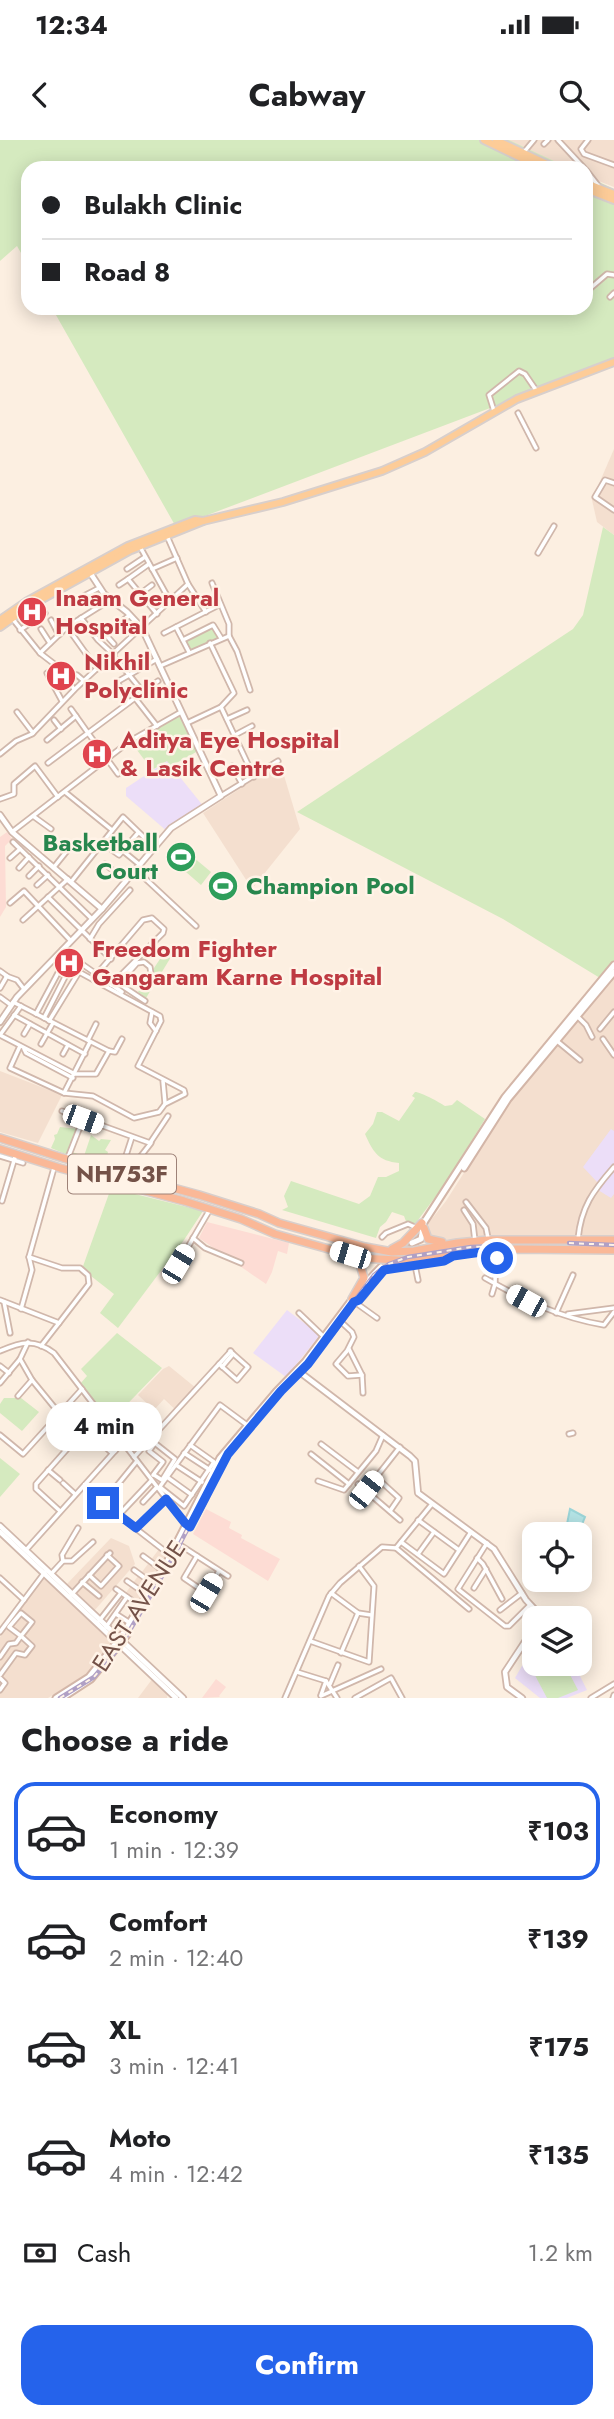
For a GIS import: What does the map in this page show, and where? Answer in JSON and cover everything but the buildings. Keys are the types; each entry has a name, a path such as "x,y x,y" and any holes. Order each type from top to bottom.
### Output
{"highway":[{"name":"NH753F","path":"0,1139 237,1207 279,1223 381,1250 414,1251 460,1242 488,1240 614,1240"},
{"name":"NH753F","path":"0,1149 15,1157 234,1216 275,1234 352,1256 415,1262"},
{"path":"234,1216 237,1207"},
{"path":"381,1250 398,1247 421,1226 426,1237 433,1241 460,1242"},
{"path":"352,1256 359,1261 364,1278 353,1300 359,1300 387,1268 415,1262 444,1261 453,1256 496,1250 614,1250"}],"main road":[{"path":"484,140 497,142 540,161"},
{"path":"497,142 530,161"},
{"path":"593,188 614,200"},
{"path":"593,190 614,194"},
{"path":"0,620 138,544 203,521 284,502 382,471 425,452 494,411 537,391 614,362"},
{"path":"0,627 10,616"},
{"path":"421,1226 508,1099 613,971"},
{"path":"410,1243 505,1097 613,971"},
{"name":"EAST AVENUE","path":"206,1484 382,1267"},
{"name":"EAST AVENUE","path":"63,1698 91,1679 119,1642 180,1545 220,1458 247,1425 299,1371 339,1320"},
{"name":"EAST AVENUE","path":"56,1698 87,1679 119,1642 189,1526"}],"street":[{"path":"523,153 534,140"},
{"path":"558,140 578,161"},
{"path":"589,140 581,149 584,154 614,165"},
{"path":"593,181 600,192"},
{"path":"593,286 607,274 614,275"},
{"path":"494,411 489,396 519,371 525,374 537,391"},
{"path":"518,413 536,448"},
{"path":"614,483 605,480 595,497 614,510"},
{"path":"538,553 554,526"},
{"path":"166,533 188,584 206,612"},
{"path":"138,544 170,601"},
{"path":"127,569 145,557"},
{"path":"119,585 151,567 177,558"},
{"path":"89,571 110,600 142,628 221,796"},
{"path":"128,579 157,614"},
{"path":"212,583 229,624 229,636 250,690"},
{"path":"0,754 16,741 33,733 62,701 188,584"},
{"path":"140,594 152,585"},
{"path":"72,602 99,588"},
{"path":"40,653 67,627 110,600"},
{"path":"164,633 217,606"},
{"path":"20,630 45,613"},
{"path":"114,644 106,634 130,615"},
{"path":"10,616 40,653 66,673 77,675 84,681"},
{"path":"81,618 114,655"},
{"path":"51,620 59,635"},
{"path":"183,640 213,625 220,638"},
{"path":"176,626 189,652"},
{"path":"67,627 97,669"},
{"path":"41,629 50,643"},
{"path":"160,666 229,636"},
{"path":"100,642 108,637"},
{"path":"187,723 221,707 234,692 210,643"},
{"path":"129,702 117,684 129,674 157,659"},
{"path":"117,660 143,692"},
{"path":"47,673 62,701"},
{"path":"66,673 66,678 75,689"},
{"path":"48,763 158,681"},
{"path":"135,698 157,726"},
{"path":"221,707 254,777"},
{"path":"71,709 118,774"},
{"path":"228,719 247,710"},
{"path":"12,832 130,741 181,711"},
{"path":"17,712 33,733"},
{"path":"47,740 76,716"},
{"path":"54,720 61,729"},
{"path":"235,735 252,726"},
{"path":"0,1022 24,989 103,909 176,825 278,761"},
{"path":"0,799 14,794 14,784 35,766 58,797"},
{"path":"232,766 242,784"},
{"path":"65,792 112,830"},
{"path":"0,815 12,832 103,909"},
{"path":"33,816 51,829"},
{"path":"23,920 69,881 123,817 155,848"},
{"path":"102,843 117,855 139,832"},
{"path":"13,842 92,919"},
{"path":"54,867 71,846"},
{"path":"10,858 20,849"},
{"path":"123,851 196,926"},
{"path":"19,868 29,857"},
{"path":"105,864 126,881"},
{"path":"29,876 38,866"},
{"path":"37,885 48,875"},
{"path":"90,939 99,924 130,890"},
{"path":"10,903 24,891 71,941"},
{"path":"48,897 111,959"},
{"path":"96,975 144,920 150,917 164,929 111,985"},
{"path":"62,950 122,992"},
{"path":"145,1001 121,985 121,981 137,963 144,962 150,967 151,974"},
{"path":"0,971 17,980 24,989"},
{"path":"36,1014 61,972 66,976 49,1010 47,1034 41,1044"},
{"path":"22,1048 10,1068 64,1093 93,1096 134,1118 159,1112 165,1104 183,1096 185,1092 138,1066 162,1019 152,1012 78,972 49,1020"},
{"path":"0,986 6,976"},
{"path":"0,997 109,1051 115,1052 122,1039"},
{"path":"21,1006 0,1035 74,1076 96,1074 109,1051"},
{"path":"40,1006 49,1010"},
{"path":"152,1012 150,1023 156,1031"},
{"path":"600,1029 614,1012"},
{"path":"14,1015 85,1054"},
{"path":"577,1016 592,1037"},
{"path":"24,1034 30,1024"},
{"path":"64,1093 85,1054 96,1024"},
{"path":"603,1039 614,1055"},
{"path":"556,1041 580,1060"},
{"path":"63,1054 68,1045"},
{"path":"163,1081 165,1104"},
{"path":"62,1111 151,1143"},
{"path":"136,1161 168,1116"},
{"path":"67,1160 83,1119"},
{"path":"120,1174 132,1137"},
{"path":"0,1156 15,1157 23,1163"},
{"path":"2,1202 15,1157"},
{"path":"21,1309 32,1270 29,1257 54,1166"},
{"path":"578,1239 584,1209 595,1189 614,1167"},
{"path":"466,1202 486,1228 488,1240"},
{"path":"178,1264 210,1209"},
{"path":"464,1210 473,1224 475,1241"},
{"path":"382,1237 408,1224 421,1226"},
{"path":"193,1238 205,1248 241,1263"},
{"path":"492,1294 496,1250"},
{"path":"29,1257 62,1268 80,1268 88,1275 89,1284 40,1346"},
{"path":"415,1262 418,1280"},
{"path":"556,1313 573,1275"},
{"path":"485,1278 526,1301 556,1313 614,1310"},
{"path":"353,1300 377,1318"},
{"path":"2,1301 59,1323"},
{"path":"2,1301 10,1333"},
{"path":"568,1314 604,1325 614,1310"},
{"path":"299,1313 324,1337"},
{"path":"339,1320 354,1334 349,1349 335,1364 348,1376 362,1374"},
{"path":"0,1383 20,1359 28,1342"},
{"path":"0,1351 28,1342 54,1353 189,1526"},
{"path":"349,1349 362,1374 363,1393"},
{"path":"119,1515 163,1462 149,1451 159,1432 231,1352 248,1367 237,1380 221,1365"},
{"path":"20,1359 32,1380 59,1413"},
{"path":"0,1366 9,1373"},
{"path":"299,1371 400,1447 415,1461 418,1493 472,1531 487,1543 502,1558 530,1605 509,1626 505,1626 460,1591 458,1586 487,1543"},
{"path":"18,1396 32,1380"},
{"path":"0,1436 23,1454 82,1389"},
{"path":"190,1445 214,1462 206,1484 186,1505 182,1505 160,1487 184,1453 190,1445 220,1405 247,1425"},
{"path":"60,1511 35,1486 100,1412"},
{"path":"146,1445 129,1421 139,1414 159,1432"},
{"path":"113,1429 103,1440 113,1452"},
{"path":"90,1433 113,1452"},
{"path":"318,1481 343,1490 376,1451 384,1434"},
{"path":"23,1553 123,1442"},
{"path":"97,1510 146,1445 153,1442"},
{"path":"152,1478 162,1480 175,1459 153,1442"},
{"path":"321,1444 359,1473"},
{"path":"366,1490 400,1447"},
{"path":"184,1453 210,1470"},
{"path":"311,1454 349,1484"},
{"path":"176,1464 206,1484"},
{"path":"48,1470 75,1494"},
{"path":"167,1477 192,1496"},
{"path":"376,1477 399,1498 390,1511"},
{"path":"358,1484 400,1520"},
{"path":"143,1502 156,1487"},
{"path":"136,1528 166,1499"},
{"path":"103,1503 170,1556"},
{"path":"396,1548 432,1503"},
{"path":"418,1520 459,1550"},
{"path":"63,1561 62,1555 78,1528"},
{"path":"0,1529 178,1697"},
{"path":"401,1542 443,1574 472,1531"},
{"path":"418,1554 435,1532"},
{"path":"0,1632 46,1574 63,1561 72,1560 93,1542"},
{"path":"180,1545 228,1576"},
{"path":"285,1698 298,1672 324,1603 331,1593 359,1566 385,1547 396,1548"},
{"path":"396,1548 397,1552 469,1609"},
{"path":"71,1595 82,1582 109,1554 119,1566 101,1586 89,1575"},
{"path":"143,1556 162,1570"},
{"path":"197,1556 184,1578 206,1593 219,1571"},
{"path":"477,1558 502,1599"},
{"path":"310,1641 369,1662 374,1586 359,1566"},
{"path":"474,1588 486,1569"},
{"path":"134,1570 153,1584"},
{"path":"46,1574 106,1627 119,1642"},
{"path":"0,1578 24,1600"},
{"path":"128,1581 147,1595"},
{"path":"82,1582 99,1596"},
{"path":"116,1589 140,1606"},
{"path":"99,1621 121,1593"},
{"path":"331,1593 358,1613 372,1615"},
{"path":"500,1609 522,1593"},
{"path":"106,1627 127,1597"},
{"path":"0,1656 9,1644 16,1643 21,1636 32,1622 20,1613 9,1626 21,1636 32,1646 25,1655 16,1653 0,1676 5,1682 0,1690"},
{"path":"341,1653 358,1613"},
{"path":"116,1614 130,1623"},
{"path":"0,1621 5,1626"},
{"path":"522,1646 505,1672 507,1687 522,1698"},
{"path":"321,1697 338,1665"},
{"path":"321,1697 381,1670"},
{"path":"298,1672 328,1683 337,1698"},
{"path":"355,1698 391,1678 402,1698"},
{"path":"591,1698 614,1684"}],"shaded area":[{"path":"499,140 614,140 614,187 593,179 593,161 550,161"},
{"path":"614,449 614,535 597,522 592,500"},
{"path":"167,761 204,807 168,832 126,796 126,788"},
{"path":"280,762 300,829 252,889 203,813"},
{"path":"7,832 12,839 5,846 6,907 0,917 0,837"},
{"path":"614,976 614,1238 436,1240 427,1234 427,1225 446,1201 511,1099"},
{"path":"0,1071 62,1095 38,1143 0,1132"},
{"path":"611,1129 614,1131 614,1194 611,1198 598,1190 597,1182 583,1167"},
{"path":"207,1222 289,1243 287,1254 278,1251 266,1284 199,1238"},
{"path":"287,1310 320,1335 286,1377 253,1353"},
{"path":"169,1366 196,1388 177,1411 164,1399 154,1410 138,1395"},
{"path":"206,1509 231,1522 229,1528 242,1535 241,1538 280,1559 268,1581 193,1534"},
{"path":"111,1538 129,1546 135,1564 94,1611 66,1585"},
{"path":"159,1549 168,1555 152,1579 142,1572"},
{"path":"138,1576 151,1585 139,1603 125,1594"},
{"path":"43,1578 114,1643 88,1673 48,1698 0,1698 0,1637"},
{"path":"522,1666 522,1676 580,1676 587,1690 567,1698 540,1698 515,1678"},
{"path":"153,1678 168,1692 167,1698 138,1698"},
{"path":"216,1679 226,1687 220,1697 202,1698"}],"green space":[{"path":"0,140 509,140 554,161 21,161 21,253 17,246 0,261"},
{"path":"593,179 614,189 614,361 176,527 56,315 593,315"},
{"path":"603,527 614,535 614,962 600,978 503,919 297,812 573,629 583,615"},
{"path":"213,625 221,638 189,652 183,640"},
{"path":"179,716 198,751 171,766 167,761 152,770 131,742"},
{"path":"181,847 211,872 201,885 171,859"},
{"path":"164,953 171,957 146,998 138,992"},
{"path":"415,1092 445,1106 452,1105 457,1100 485,1119 445,1184 415,1224 407,1224 404,1216 392,1212 380,1227 376,1238 282,1210 288,1207 284,1196 291,1181 359,1204 370,1196 378,1177 386,1177 399,1171 399,1163 377,1155 365,1134 373,1124 377,1112 399,1121 415,1098 412,1096"},
{"path":"60,1127 78,1129 68,1155 51,1148 54,1135"},
{"path":"91,1135 99,1141 111,1140 105,1150 108,1152 105,1163 100,1166 70,1156 72,1152 84,1156"},
{"path":"111,1188 203,1211 118,1328 100,1313 114,1294 82,1269"},
{"path":"117,1333 162,1368 110,1422 80,1384 87,1376 81,1369"},
{"path":"4,1398 21,1398 39,1412 22,1431 0,1413 0,1404"},
{"path":"0,1458 20,1474 0,1497"},
{"path":"535,1676 571,1676 578,1690 558,1698 547,1698"}],"water":[{"name":"Champion Pool","path":"227,873 236,881 220,898 211,891"},
{"path":"570,1509 585,1517 583,1522 567,1522"}],"tunnel":[{"path":"383,1268 412,1243"}],"railway":[{"path":"569,1243 614,1245"},
{"path":"60,1698 94,1677 121,1645 171,1561 229,1452 308,1362 374,1275 389,1264 408,1257 471,1247 508,1246"}],"place":[{"name":"Inaam General Hospital","path":"32,612"},
{"name":"Nikhil Polyclinic","path":"61,676"},
{"name":"Aditya Eye Hospital & Lasik Centre","path":"97,754"},
{"name":"Basketball Court","path":"181,857"},
{"name":"Champion Pool","path":"223,886"},
{"name":"Freedom Fighter Gangaram Karne Hospital","path":"69,963"}],"route":[{"path":"103,1503 136,1528 166,1499 190,1527 228,1454 281,1391 308,1364 354,1302 359,1300 384,1270 449,1260 453,1256 479,1251 496,1250 497,1258"}]}
